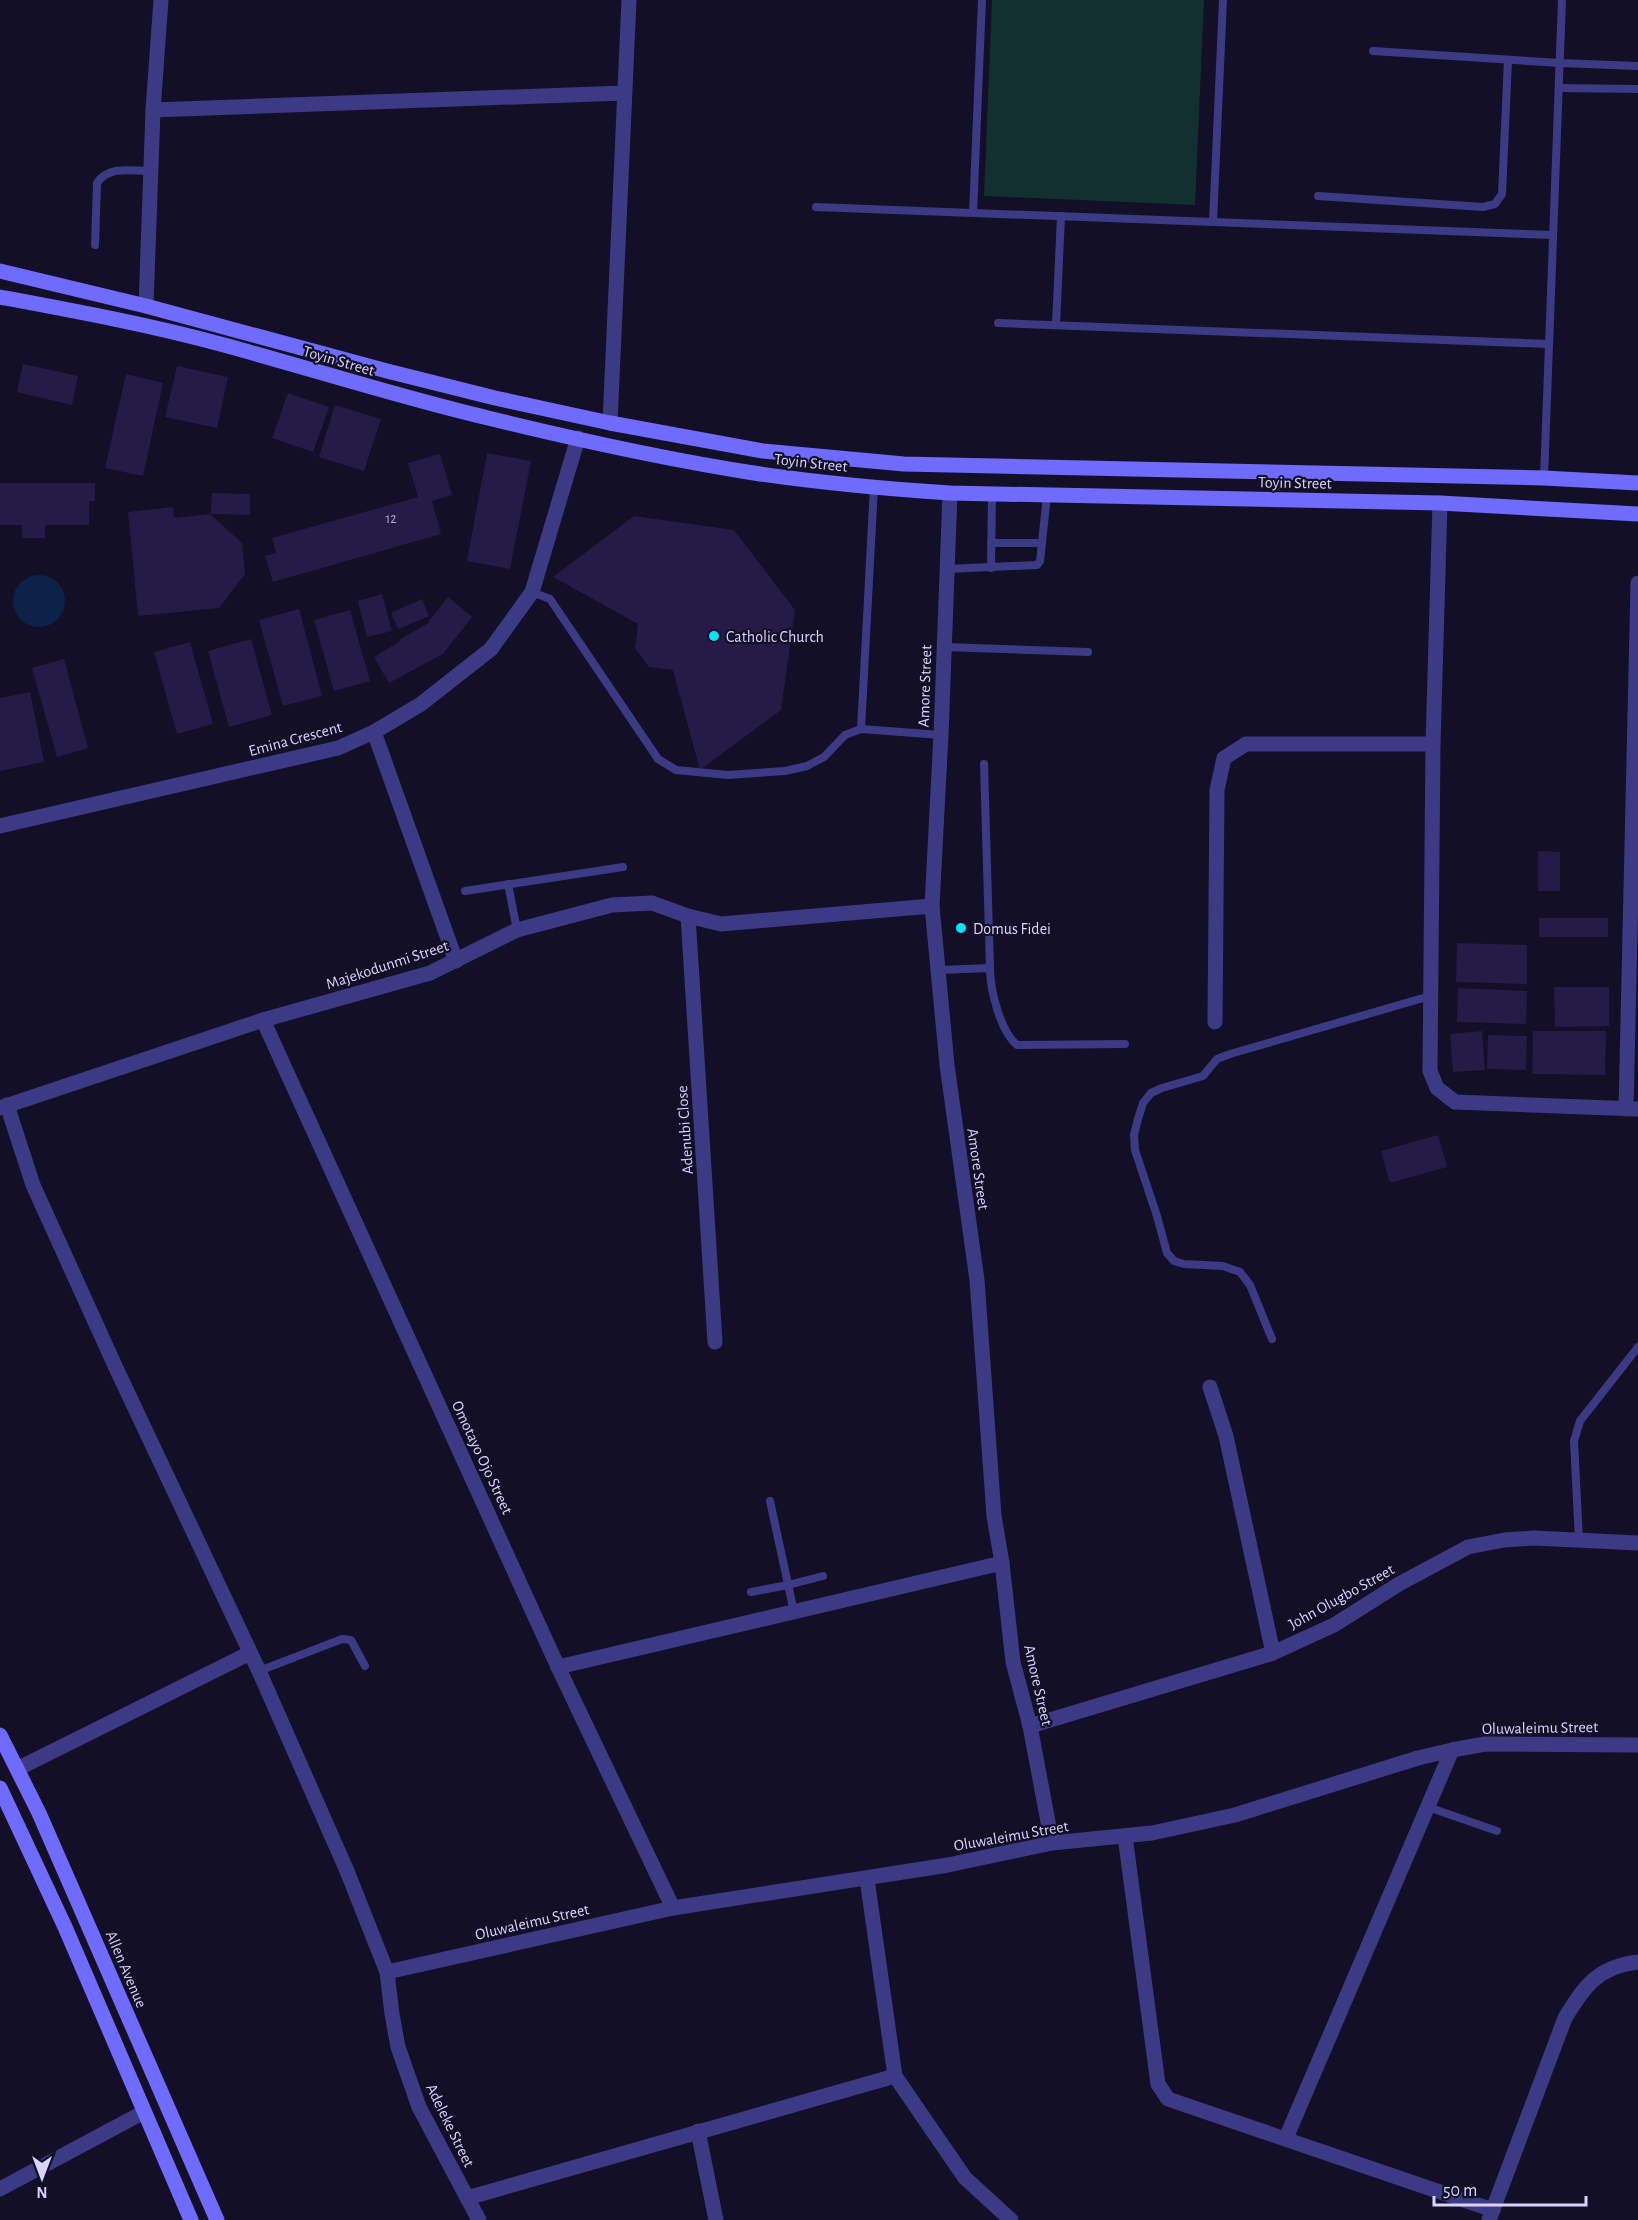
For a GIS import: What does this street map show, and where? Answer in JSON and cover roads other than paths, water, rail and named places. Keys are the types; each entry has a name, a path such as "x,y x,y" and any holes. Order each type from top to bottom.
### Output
{"street":[{"path":"146,306 153,110 161,0"},
{"path":"610,423 629,0"},
{"path":"153,110 624,93"},
{"name":"Toyin Street","path":"0,271 146,306 387,371 610,423 763,451 904,464 1544,478 1638,483"},
{"name":"Toyin Street","path":"0,297 79,312 223,345 392,393 578,438 761,474 950,493 1440,503 1638,514"},
{"name":"Emina Crescent","path":"0,826 338,748 374,732 421,704 491,649 532,592 578,438"},
{"name":"Amore Street","path":"950,493 932,906 947,1065 977,1280 994,1516 1002,1563 1013,1662 1030,1726 1052,1844"},
{"path":"1440,503 1433,744 1430,1071 1437,1088 1455,1102 1632,1109 1638,583"},
{"path":"374,732 456,961"},
{"path":"1215,1022 1217,790 1224,758 1246,744 1433,744"},
{"name":"Majekodunmi Street","path":"4,1107 263,1020 430,973 517,930 612,905 652,903 688,916 721,924 932,906"},
{"name":"Adenubi Close","path":"688,916 715,1342"},
{"name":"Omotayo Ojo Street","path":"263,1020 558,1666 673,1908"},
{"name":"Adeleke Street","path":"4,1107 33,1185 116,1368 259,1671 347,1871 387,1972 398,2047 418,2107 479,2220"},
{"path":"1210,1387 1226,1436 1274,1653"},
{"name":"John Olugbo Street","path":"1030,1726 1274,1653 1334,1625 1399,1584 1468,1547 1514,1539 1638,1543"},
{"path":"558,1666 1002,1563"},
{"path":"17,1769 250,1653"},
{"name":"Allen Avenue","path":"0,1735 39,1813 217,2220"},
{"name":"Oluwaleimu Street","path":"387,1972 673,1908 867,1879 1052,1844 1152,1833 1235,1815 1418,1758 1485,1744 1638,1745"},
{"path":"1286,2138 1452,1750"},
{"path":"0,1788 65,1927 191,2220"},
{"path":"1125,1836 1158,2084 1168,2098 1286,2138 1491,2215 1564,2018 1593,1979 1607,1969 1638,1962"},
{"path":"867,1879 895,2076 965,2178 1011,2220"},
{"path":"467,2198 895,2076"},
{"path":"0,2189 144,2112"},
{"path":"698,2131 716,2220"}],"lane":[{"path":"973,213 982,0"},
{"path":"1213,222 1223,0"},
{"path":"1544,478 1562,0"},
{"path":"1373,51 1638,66"},
{"path":"1318,196 1483,207 1495,204 1502,194 1509,60"},
{"path":"1559,88 1638,89"},
{"path":"95,245 97,183 102,175 111,171 151,171"},
{"path":"816,207 1553,235"},
{"path":"1056,325 1061,216"},
{"path":"998,323 1549,344"},
{"path":"861,729 874,487"},
{"path":"991,568 992,494"},
{"path":"947,569 1037,565 1040,561 1047,495"},
{"path":"991,543 1042,543"},
{"path":"532,592 550,599 658,759 676,770 728,775 785,771 807,766 824,757 846,735 861,729 941,735"},
{"path":"944,647 1088,652"},
{"path":"984,764 991,987 1010,1039 1017,1045 1125,1044"},
{"path":"465,891 623,867"},
{"path":"508,884 517,930"},
{"path":"939,970 990,968"},
{"path":"1272,1339 1250,1285 1240,1272 1223,1266 1184,1264 1174,1261 1167,1253 1135,1150 1134,1135 1143,1103 1151,1093 1162,1088 1203,1076 1217,1059 1230,1054 1430,996"},
{"path":"1579,1540 1574,1441 1580,1421 1638,1347"},
{"path":"770,1501 794,1612"},
{"path":"751,1592 788,1586 824,1576"},
{"path":"259,1671 342,1639 351,1640 365,1666"},
{"path":"1428,1807 1497,1832"}],"water":[{"path":"34,575 44,575 53,579 61,587 65,601 61,615 53,623 44,627 34,627 25,623 17,615 13,606 13,596 17,587 25,579"}],"place":[{"name":"Catholic Church","path":"714,636"},
{"name":"Domus Fidei","path":"961,928"}]}
